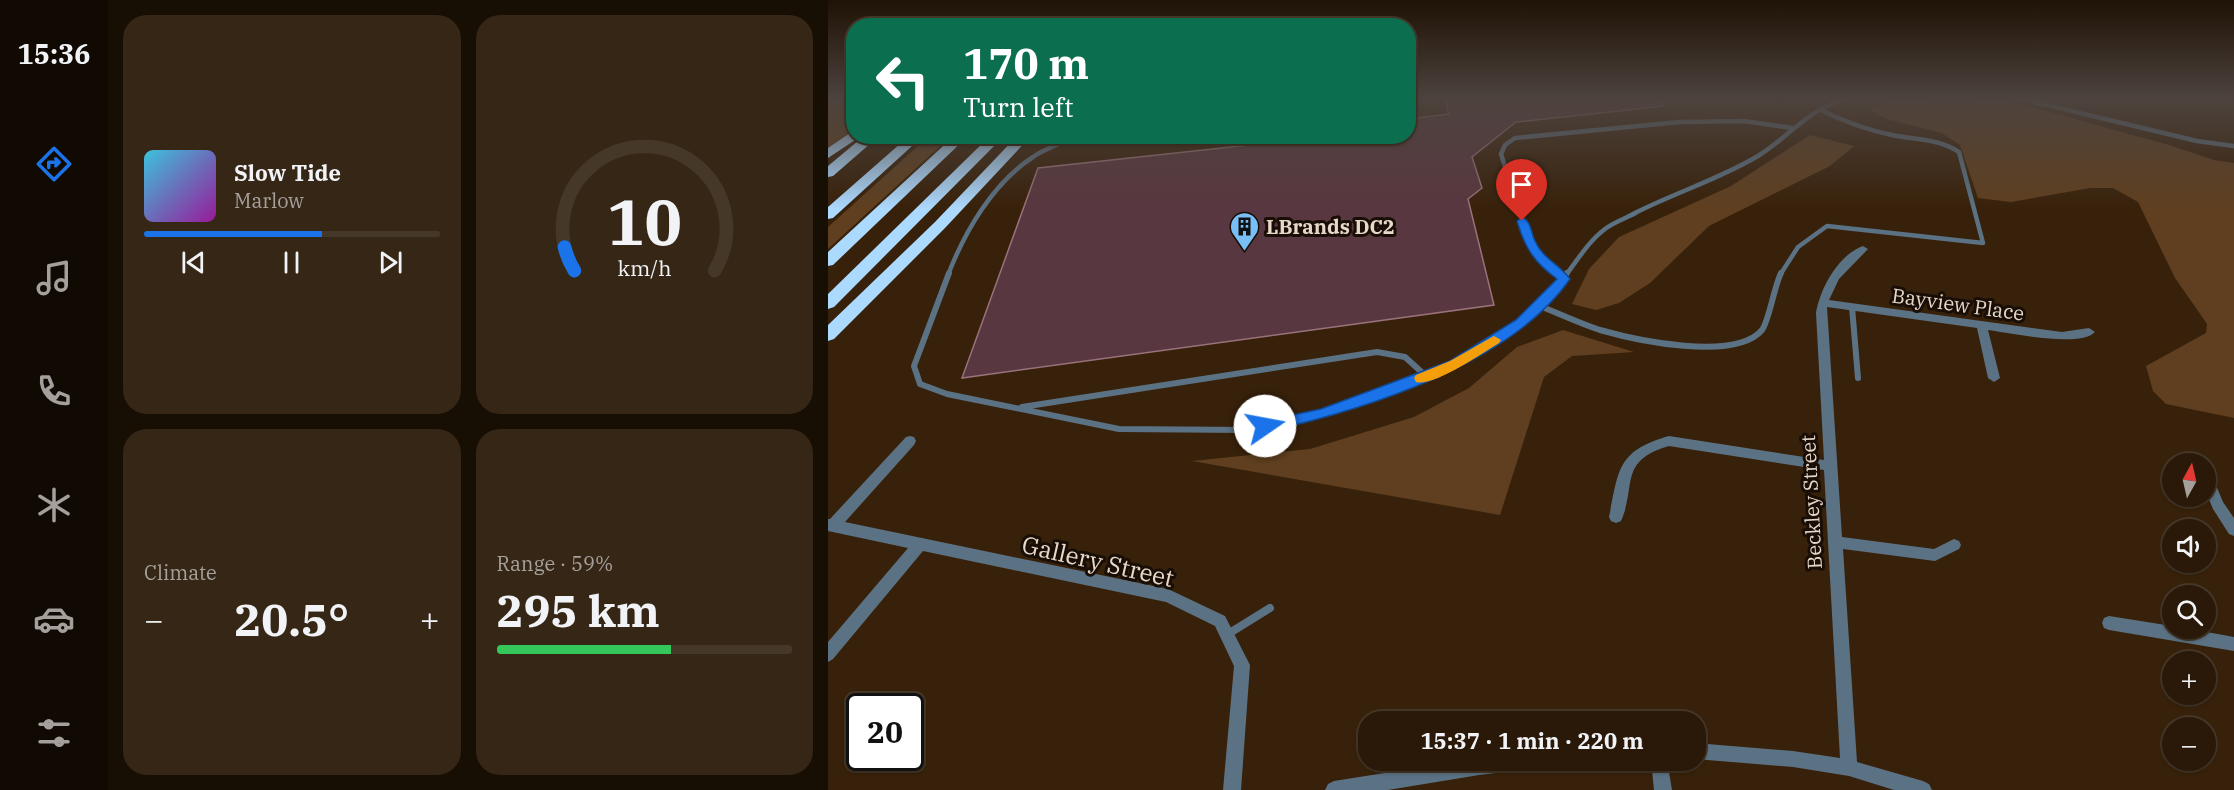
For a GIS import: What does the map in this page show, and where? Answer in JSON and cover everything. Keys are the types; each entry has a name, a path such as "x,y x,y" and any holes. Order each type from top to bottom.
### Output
{"highway":[{"path":"828,154 846,142"},
{"path":"828,174 864,144"},
{"path":"828,215 908,144"},
{"path":"828,261 953,144"},
{"path":"828,303 990,144"},
{"path":"828,335 940,225 1017,144"}],"street":[{"name":"Beckley Street","path":"1849,768 1834,542 1822,303 1834,274 1863,249"},
{"name":"Bayview Place","path":"1822,303 2062,336 2089,332"},
{"path":"1982,326 1994,378"},
{"path":"830,526 910,441"},
{"path":"1616,517 1626,470 1636,454 1652,445 1670,441 1830,466"},
{"path":"2216,500 2234,530"},
{"name":"Gallery Street","path":"830,526 1168,596 1220,621 1242,665 1232,790"},
{"path":"1834,542 1935,555 1954,545"},
{"path":"828,654 919,545"},
{"path":"2109,623 2234,644"},
{"path":"1706,752 1793,759 1849,768 1923,790"},
{"path":"1334,790 1364,788 1457,771"},
{"path":"1660,771 1663,790"}],"lane":[{"path":"1547,135 1515,138 1505,145 1501,154 1530,244 1546,265 1564,279"},
{"path":"1059,144 1011,172 985,204 953,262 914,366 920,384 947,394 1119,429 1246,430 1322,414 1455,364 1521,324 1564,279 1593,240 1606,228 1660,201 1706,183 1759,155 1784,135"},
{"path":"1540,306 1588,326 1638,338 1722,347 1746,342 1762,331 1778,278 1792,253 1812,232 1827,226 1983,243 1959,152 1937,141 1891,135"},
{"path":"2171,135 2234,146"},
{"path":"1852,308 1858,378"},
{"path":"1016,408 1377,352 1396,352 1410,358 1426,376"},
{"path":"1227,634 1270,608"}],"shaded area":[{"path":"828,135 846,135 846,135 828,149"},
{"path":"1810,135 1854,146 1830,166 1709,226 1650,283 1619,303 1596,310 1572,304 1589,269 1619,237 1731,186"},
{"path":"1945,135 2132,135 2214,160 2234,163 2234,418 2166,404 2153,391 2146,366 2206,333 2207,324 2175,278 2138,202 2113,188 2090,188 2011,202 1978,198 1960,145"},
{"path":"920,144 942,144 828,249 828,227"},
{"path":"1563,330 1634,352 1572,356 1544,377 1500,515 1192,461 1310,449 1414,417 1469,388 1517,347"}],"building":[{"name":"LBrands DC2","path":"1416,135 1500,135 1472,157 1482,188 1468,199 1494,305 962,378 1038,168 1258,144 1416,144"}],"slow traffic":[{"path":"1421,378 1455,364 1494,340"}],"place":[{"name":"LBrands DC2","path":"1245,252"}],"route":[{"path":"1265,426 1322,414 1426,376 1455,364 1521,324 1564,279 1546,265 1530,244 1522,221"}]}
